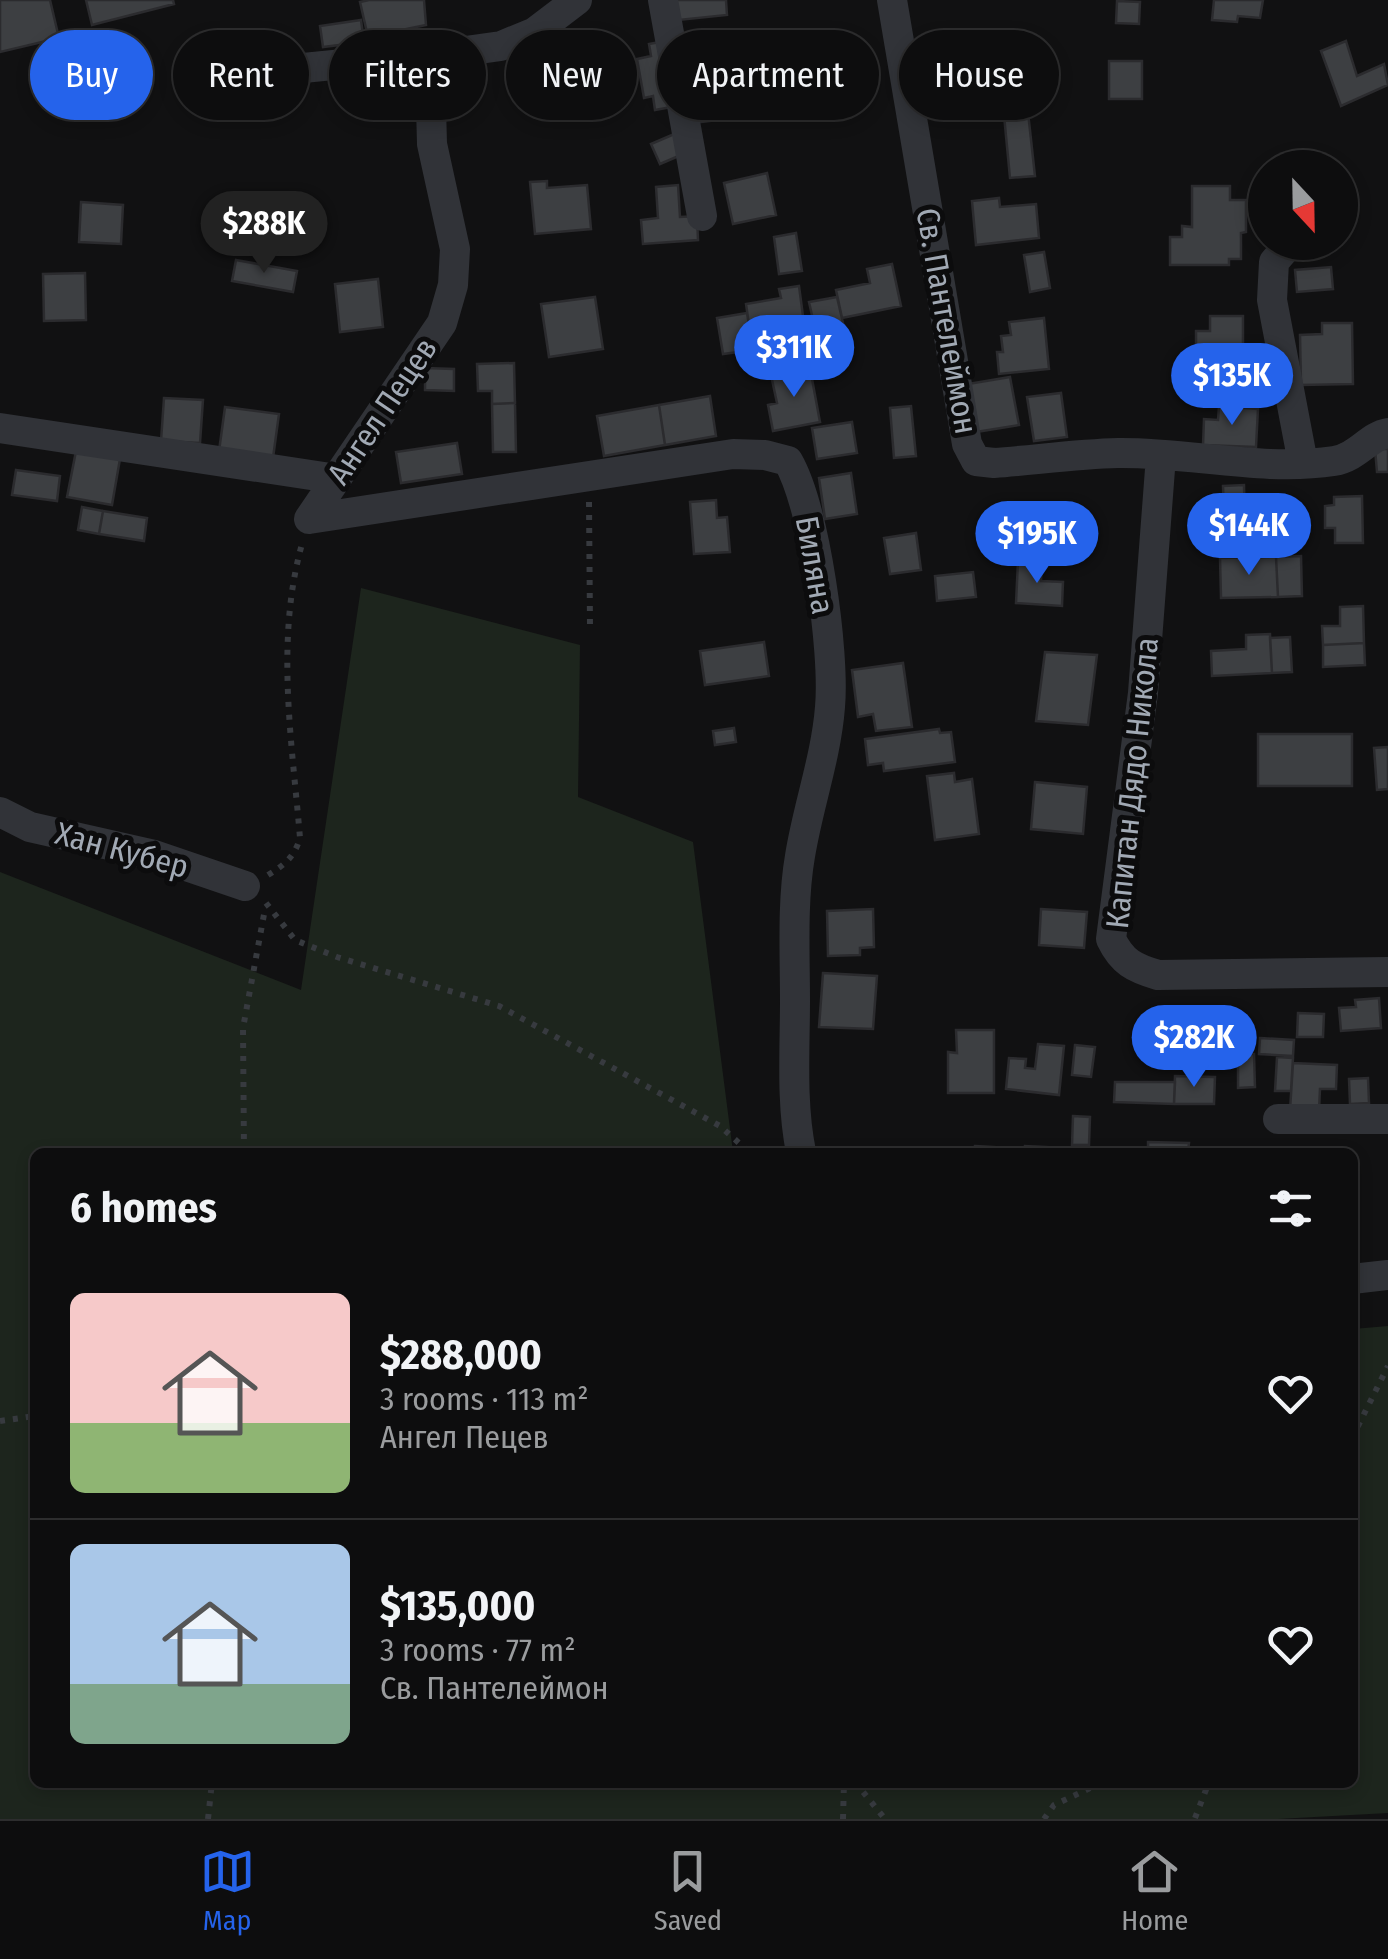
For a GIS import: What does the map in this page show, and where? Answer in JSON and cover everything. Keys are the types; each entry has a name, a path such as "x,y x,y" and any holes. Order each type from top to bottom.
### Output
{"street":[{"path":"486,48 535,32 577,0"},
{"path":"662,0 702,216"},
{"name":"Св. Пантелеймон","path":"892,0 948,343 967,444 976,461 994,463 1118,453 1336,461 1355,455 1380,434 1388,433"},
{"name":"Ангел Пецев","path":"309,519 442,323 452,285 455,249 432,144 431,120"},
{"path":"1276,260 1272,300 1304,462"},
{"path":"0,428 337,479"},
{"name":"Биляна","path":"309,519 733,454 765,455 788,461 798,480 826,625 830,706 799,858 794,1078 801,1148"},
{"name":"Капитан Дядо Никола","path":"1161,456 1143,694 1111,939 1119,956 1134,968 1158,975 1388,972"},
{"name":"Хан Кубер","path":"0,812 30,826 154,855 256,895"},
{"path":"1278,1119 1388,1119"},
{"path":"1358,1278 1388,1275"}],"path":[{"path":"590,476 590,624"},
{"name":"Ангел Пецев","path":"256,895 296,852 300,838 286,666 296,566 309,519"},
{"path":"244,1148 243,1028 256,895"},
{"path":"256,895 296,940 337,957 499,1006 720,1126 744,1148"},
{"path":"1358,1426 1388,1366"},
{"path":"0,1421 30,1417"},
{"path":"208,1819 211,1788"},
{"path":"843,1819 844,1788"},
{"path":"860,1788 886,1819"},
{"path":"1044,1819 1054,1806 1091,1788"},
{"path":"1195,1818 1208,1788"}],"shaded area":[{"path":"361,588 580,645 578,797 693,842 732,1148 30,1148 30,1788 1358,1788 1358,1329 1388,1326 1388,1813 1278,1819 0,1819 0,872 301,990"}],"building":[{"path":"0,0 50,0 57,30 30,30 30,45 0,52"},
{"path":"86,0 173,0 174,4 92,25"},
{"path":"424,0 426,25 366,30 360,2"},
{"path":"676,0 726,0 727,15 679,20"},
{"path":"1214,0 1263,0 1260,18 1238,16 1237,22 1212,20"},
{"path":"1117,1 1140,2 1139,24 1116,23"},
{"path":"361,20 362,30 329,30 329,46 323,47 320,26"},
{"path":"1346,41 1357,76 1384,64 1388,85 1341,106 1321,51"},
{"path":"657,42 655,110 653,96 644,98 637,59 651,56 649,44"},
{"path":"1109,61 1142,61 1142,99 1109,99"},
{"path":"1004,120 1029,120 1035,176 1010,178"},
{"path":"679,132 688,152 660,164 651,144"},
{"path":"767,173 776,215 733,224 724,183"},
{"path":"547,181 547,188 587,185 591,229 535,234 530,182"},
{"path":"678,185 680,217 697,216 698,240 643,244 641,220 658,218 656,187"},
{"path":"1192,186 1230,186 1230,200 1246,200 1241,259 1229,259 1229,265 1170,265 1170,237 1182,237 1182,226 1192,227"},
{"path":"999,198 1000,207 1036,204 1039,238 976,245 972,201"},
{"path":"81,202 123,205 121,244 79,242"},
{"path":"796,233 802,271 779,274 774,237"},
{"path":"1044,252 1050,288 1030,292 1024,255"},
{"path":"236,260 297,271 293,292 232,281"},
{"path":"892,264 901,306 842,318 836,290 870,283 867,269"},
{"path":"1331,267 1333,289 1297,292 1295,270"},
{"path":"85,273 86,320 44,321 43,274"},
{"path":"378,279 383,327 340,332 335,284"},
{"path":"799,286 803,316 749,325 746,304 781,298 779,289"},
{"path":"595,297 603,349 549,357 541,304"},
{"path":"837,297 843,323 815,329 809,302"},
{"path":"747,313 753,350 723,354 717,318"},
{"path":"1210,316 1243,316 1243,358 1196,358 1196,331 1210,331"},
{"path":"1044,318 1049,369 999,374 997,352 1003,352 1001,336 1011,335 1009,322"},
{"path":"1322,323 1352,323 1353,384 1301,385 1300,335 1322,334"},
{"path":"514,363 515,403 492,404 492,391 478,391 477,364"},
{"path":"425,368 454,369 454,391 425,390"},
{"path":"810,368 820,422 773,431 768,405 777,403 771,375"},
{"path":"1010,377 1019,425 976,432 968,384"},
{"path":"1061,393 1067,437 1034,441 1027,397"},
{"path":"710,396 716,436 665,445 659,405"},
{"path":"164,398 203,400 200,443 161,441"},
{"path":"515,403 516,452 493,452 492,404"},
{"path":"659,405 665,445 604,456 597,416"},
{"path":"911,406 916,456 894,458 890,408"},
{"path":"1219,406 1258,409 1256,447 1203,445 1204,419 1218,420"},
{"path":"225,407 279,414 273,458 219,451"},
{"path":"852,422 857,453 817,459 812,428"},
{"path":"457,443 462,474 401,483 396,452"},
{"path":"1375,449 1388,449 1388,472 1377,472"},
{"path":"76,451 120,459 112,505 67,497"},
{"path":"16,470 60,476 57,501 12,495"},
{"path":"851,473 857,514 825,519 819,478"},
{"path":"1244,485 1245,521 1224,521 1223,486"},
{"path":"1362,496 1363,543 1335,543 1335,528 1325,528 1325,506 1334,505 1334,497"},
{"path":"716,500 717,518 727,517 730,552 694,554 690,502"},
{"path":"82,507 103,511 99,534 78,530"},
{"path":"103,511 147,518 144,541 99,534"},
{"path":"916,533 921,570 890,574 884,538"},
{"path":"1301,556 1302,596 1278,597 1276,557"},
{"path":"1276,557 1278,597 1221,598 1220,558"},
{"path":"1018,561 1042,562 1041,581 1063,582 1062,606 1016,603"},
{"path":"973,572 976,597 937,601 935,576"},
{"path":"1363,606 1364,643 1323,645 1322,626 1340,626 1340,607"},
{"path":"1270,634 1272,673 1212,676 1211,651 1246,649 1246,635"},
{"path":"1290,637 1292,672 1272,673 1270,638"},
{"path":"764,642 769,676 705,685 700,651"},
{"path":"1364,643 1365,665 1323,667 1323,645"},
{"path":"1045,652 1097,655 1088,725 1036,721"},
{"path":"903,663 912,727 876,731 873,714 858,717 852,670"},
{"path":"734,728 736,742 715,745 713,731"},
{"path":"939,729 940,733 951,732 955,762 884,771 883,763 868,765 865,739"},
{"path":"1258,734 1352,734 1352,786 1258,786"},
{"path":"1388,747 1388,789 1377,790 1374,748"},
{"path":"954,773 955,782 972,779 979,834 935,840 927,776"},
{"path":"1035,782 1087,787 1083,834 1031,829"},
{"path":"873,909 874,947 860,948 860,955 828,956 827,911"},
{"path":"1041,909 1087,912 1084,948 1039,945"},
{"path":"823,973 877,976 873,1029 819,1027"},
{"path":"1379,998 1381,1028 1341,1031 1339,1008 1356,1007 1355,1000"},
{"path":"1298,1013 1324,1014 1323,1037 1297,1037"},
{"path":"956,1030 994,1030 994,1093 948,1093 948,1052 957,1053"},
{"path":"1260,1038 1294,1040 1293,1056 1259,1054"},
{"path":"1038,1044 1064,1046 1059,1095 1006,1089 1009,1058 1026,1059 1025,1068 1035,1069"},
{"path":"1075,1045 1095,1047 1091,1077 1072,1075"},
{"path":"1238,1054 1254,1054 1255,1087 1238,1088"},
{"path":"1277,1057 1293,1058 1291,1091 1275,1091"},
{"path":"1293,1063 1337,1065 1336,1089 1320,1089 1319,1111 1290,1110"},
{"path":"1175,1076 1215,1077 1214,1104 1174,1104"},
{"path":"1368,1078 1369,1103 1350,1104 1349,1079"},
{"path":"1115,1082 1175,1082 1174,1104 1114,1102"},
{"path":"1073,1116 1090,1117 1089,1145 1072,1145"},
{"path":"1148,1142 1189,1143 1188,1148 1148,1148"}]}
